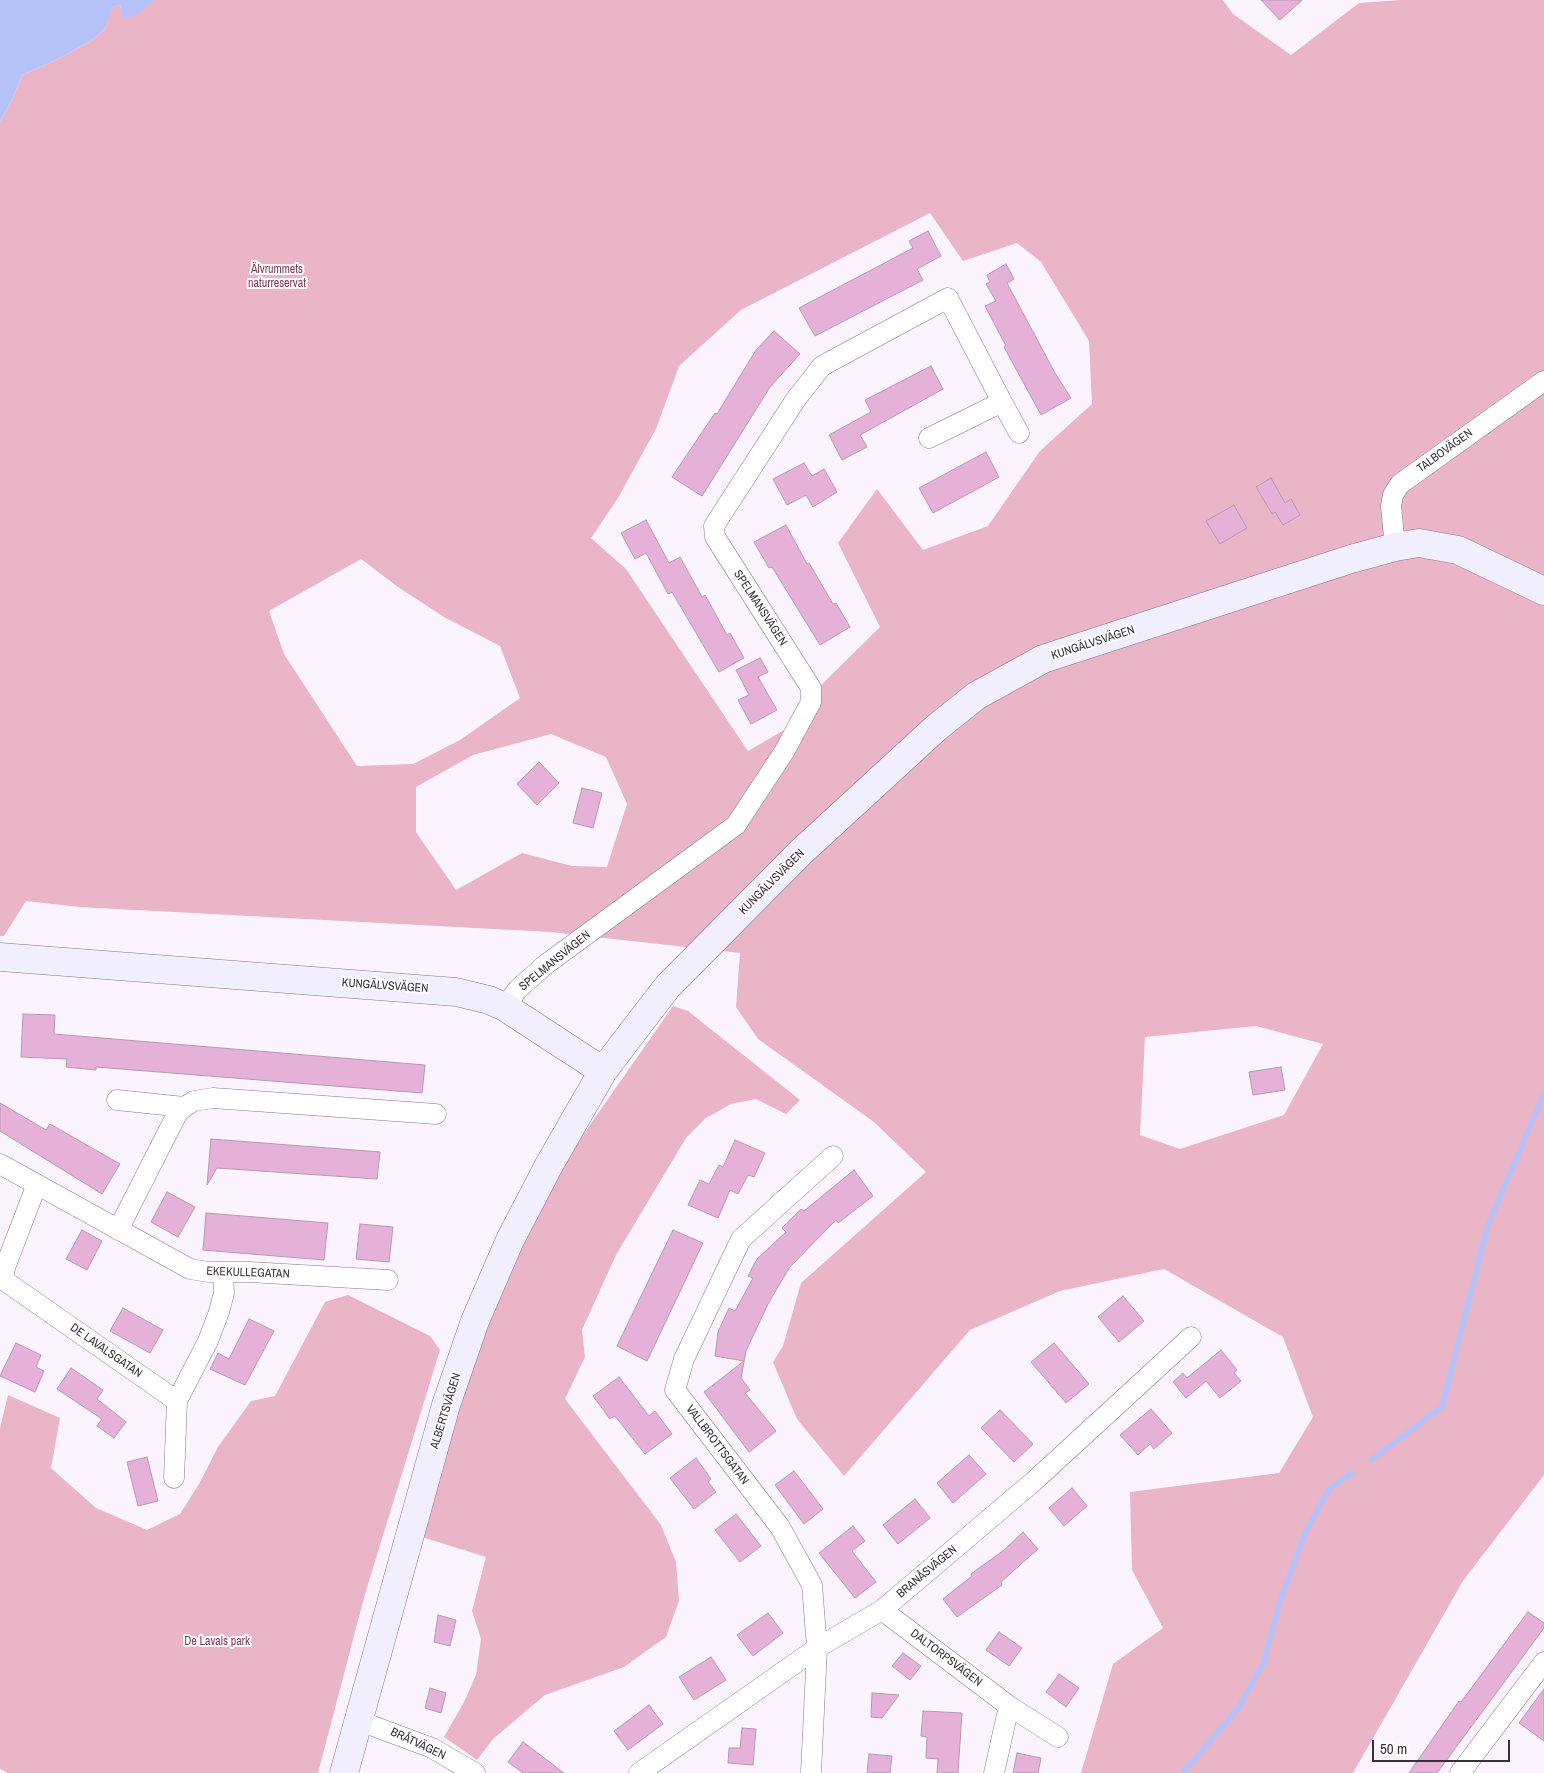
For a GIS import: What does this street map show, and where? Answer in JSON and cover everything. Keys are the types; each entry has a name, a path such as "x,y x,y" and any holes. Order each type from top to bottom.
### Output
{"street":[{"name":"SPELMANSVÄGEN","path":"505,1007 518,989 546,965 736,825 784,752 811,702 811,688 715,537 714,526 796,399 822,366 948,298 1020,433"},
{"name":"TALBOVÄGEN","path":"1395,547 1391,506 1393,495 1400,484 1544,381"},
{"path":"929,438 1002,402"},
{"name":"KUNGÄLVSVÄGEN","path":"0,957 456,992 489,1000 505,1007 603,1071 668,986 808,846 936,728 976,696 1042,659 1395,547 1419,544 1458,550 1544,591"},
{"name":"ALBERTSVÄGEN","path":"344,1773 446,1405 475,1321 510,1240 549,1165 603,1071"},
{"path":"118,1230 178,1114 184,1106 194,1101 213,1098 436,1114"},
{"path":"117,1100 184,1106"},
{"name":"VALLBROTTSGATAN","path":"811,1773 816,1648 812,1585 780,1527 675,1390 684,1359 741,1239 833,1156"},
{"name":"EKEKULLEGATAN","path":"0,1164 190,1269 388,1280"},
{"name":"DE LAVALSGATAN","path":"37,1184 4,1270 5,1281 178,1401"},
{"path":"174,1478 178,1401 208,1341 219,1312 224,1293 223,1272"},
{"name":"BRANÅSVÄGEN","path":"639,1773 816,1648 882,1610 1033,1482 1191,1338"},
{"name":"DALTORPSVÄGEN","path":"882,1610 1009,1706 1058,1737"},
{"path":"1460,1773 1544,1662"},
{"path":"994,1773 1009,1706"},
{"name":"BRÅTVÄGEN","path":"358,1720 432,1748 475,1773"}],"green space":[{"name":"Älvrummets naturreservat","path":"148,0 1223,0 1233,14 1291,55 1359,3 1401,0 1544,0 1544,1475 1463,1581 1353,1773 1081,1773 1113,1664 1163,1628 1132,1570 1130,1492 1279,1473 1313,1417 1283,1337 1164,1269 1060,1291 970,1330 844,1476 797,1419 773,1362 783,1346 801,1283 926,1172 874,1122 758,1039 736,1007 740,953 550,932 79,907 26,901 4,936 0,936 0,122 12,100 22,75 54,61 91,41 105,29 111,7 120,5 124,19","holes":["930,213 963,261 1017,243 1041,262 1089,341 1092,404 1040,451 988,526 923,550 877,489 838,543 880,627 801,705 786,729 748,751 626,569 591,538 618,498 656,429 679,366 741,310","361,559 398,587 444,617 500,646 520,698 460,740 413,764 357,766 284,654 269,611","551,734 606,757 627,804 607,867 572,866 522,853 456,890 416,832 416,787 473,755","1256,1026 1323,1044 1284,1115 1180,1149 1140,1135 1145,1037"]},
{"path":"673,1006 688,1011 800,1100 786,1114 756,1099 731,1104 706,1118 686,1138 616,1255 582,1330 585,1357 565,1399 661,1525 676,1562 679,1601 666,1637 624,1667 545,1695 493,1739 477,1760 444,1737 464,1702 476,1675 481,1639 472,1611 486,1557 422,1537 460,1400 490,1306 569,1155"},
{"name":"De Lavals park","path":"348,1295 430,1336 440,1350 365,1594 318,1773 8,1773 0,1769 0,1428 8,1395 60,1418 51,1468 96,1508 147,1530 180,1514 199,1484 218,1447 251,1401 275,1396 325,1302"}],"water":[{"path":"0,0 155,0 136,15 123,19 120,5 112,7 105,29 91,41 54,61 22,75 12,100 0,122"}],"building":[{"path":"1261,0 1302,0 1280,20"},
{"path":"928,231 941,256 917,269 923,280 815,336 799,308 913,248 909,241"},
{"path":"1006,264 1014,279 1007,283 1055,373 1071,398 1041,415 1004,347 1006,346 985,306 996,301 986,284 990,282 987,275"},
{"path":"774,331 800,354 770,387 702,496 672,477 715,413 717,414 756,350"},
{"path":"931,366 943,389 860,435 867,447 842,460 829,435 871,412 865,400"},
{"path":"986,452 999,477 933,513 919,488"},
{"path":"804,463 812,476 824,469 837,492 813,507 806,495 787,505 773,479"},
{"path":"1271,478 1285,503 1291,499 1300,515 1283,525 1275,512 1272,514 1256,487"},
{"path":"1234,505 1247,528 1220,544 1206,521"},
{"path":"646,520 669,563 680,557 702,597 705,595 727,635 730,633 744,658 719,672 672,592 668,594 646,553 635,559 621,533"},
{"path":"786,525 807,564 809,563 833,604 836,603 850,627 820,645 772,567 769,568 754,542"},
{"path":"760,658 768,672 758,677 777,710 751,724 738,700 749,695 736,670"},
{"path":"539,762 559,783 537,805 517,784"},
{"path":"582,788 602,793 593,828 573,823"},
{"path":"23,1014 55,1015 54,1034 425,1065 422,1093 96,1067 96,1070 66,1067 67,1059 21,1057"},
{"path":"1281,1067 1285,1090 1253,1095 1249,1072"},
{"path":"0,1103 46,1130 50,1124 120,1164 102,1194 0,1131"},
{"path":"211,1139 380,1152 377,1179 217,1168 207,1185"},
{"path":"735,1140 765,1153 754,1177 748,1175 738,1194 730,1190 718,1218 688,1205 700,1180 709,1184 719,1165 723,1167"},
{"path":"854,1170 873,1196 838,1223 836,1220 789,1268 768,1304 746,1351 741,1378 750,1390 745,1393 776,1431 749,1452 704,1392 744,1361 715,1356 718,1332 729,1308 735,1311 753,1278 748,1276 757,1259 786,1232 782,1228 801,1209 804,1211"},
{"path":"167,1192 195,1207 178,1237 151,1222"},
{"path":"206,1213 328,1223 324,1260 203,1250"},
{"path":"360,1224 393,1227 389,1262 356,1259"},
{"path":"82,1230 102,1241 87,1270 66,1259"},
{"path":"673,1230 703,1243 647,1361 617,1346"},
{"path":"1123,1296 1144,1321 1119,1342 1098,1317"},
{"path":"123,1308 163,1330 150,1353 110,1331"},
{"path":"249,1319 274,1331 245,1385 210,1369 218,1353 229,1359"},
{"path":"16,1343 41,1355 36,1367 44,1371 35,1392 0,1376"},
{"path":"1054,1343 1089,1384 1066,1403 1031,1362"},
{"path":"1221,1350 1237,1370 1234,1373 1241,1381 1220,1398 1206,1381 1186,1398 1173,1382 1183,1373 1187,1378"},
{"path":"71,1368 103,1390 97,1399 126,1422 114,1438 97,1426 102,1419 57,1389"},
{"path":"619,1377 649,1416 655,1411 672,1434 645,1454 615,1416 610,1419 593,1396"},
{"path":"1151,1409 1172,1433 1154,1449 1150,1444 1138,1455 1120,1435"},
{"path":"1000,1410 1033,1444 1014,1462 981,1428"},
{"path":"969,1455 986,1474 953,1503 937,1483"},
{"path":"147,1457 158,1501 138,1506 127,1462"},
{"path":"696,1458 711,1479 708,1482 716,1492 694,1509 670,1478"},
{"path":"794,1471 823,1509 804,1524 775,1485"},
{"path":"1072,1488 1087,1506 1064,1526 1049,1508"},
{"path":"915,1499 930,1518 898,1544 883,1525"},
{"path":"736,1514 761,1546 740,1562 715,1530"},
{"path":"853,1526 865,1541 852,1551 876,1582 855,1598 819,1553"},
{"path":"1023,1532 1038,1549 1001,1582 1002,1585 957,1617 943,1599 972,1576 971,1574 1004,1550"},
{"path":"1528,1612 1544,1623 1544,1628 1437,1773 1409,1773 1459,1701 1461,1702"},
{"path":"768,1613 783,1633 753,1656 737,1635"},
{"path":"438,1615 456,1620 450,1646 434,1642"},
{"path":"999,1632 1022,1648 1009,1666 986,1650"},
{"path":"903,1653 921,1666 910,1680 892,1666"},
{"path":"711,1657 726,1680 694,1700 679,1677"},
{"path":"1059,1674 1079,1688 1066,1707 1046,1692"},
{"path":"430,1688 446,1693 441,1713 425,1708"},
{"path":"1544,1689 1544,1741 1519,1723"},
{"path":"872,1693 899,1695 882,1718 871,1717"},
{"path":"649,1705 663,1724 628,1750 614,1731"},
{"path":"923,1711 962,1713 958,1773 937,1773 938,1759 926,1758 927,1737 921,1736"},
{"path":"742,1728 756,1729 753,1765 728,1763 729,1748 740,1748"},
{"path":"523,1742 564,1773 523,1773 508,1762"},
{"path":"1017,1753 1041,1758 1038,1773 1013,1773"},
{"path":"869,1754 892,1756 890,1773 867,1773"}],"waterway":[{"path":"1371,1460 1442,1407 1488,1225 1544,1094"},
{"path":"1183,1773 1239,1707 1264,1662 1281,1598 1306,1531 1329,1489 1352,1473"}]}
